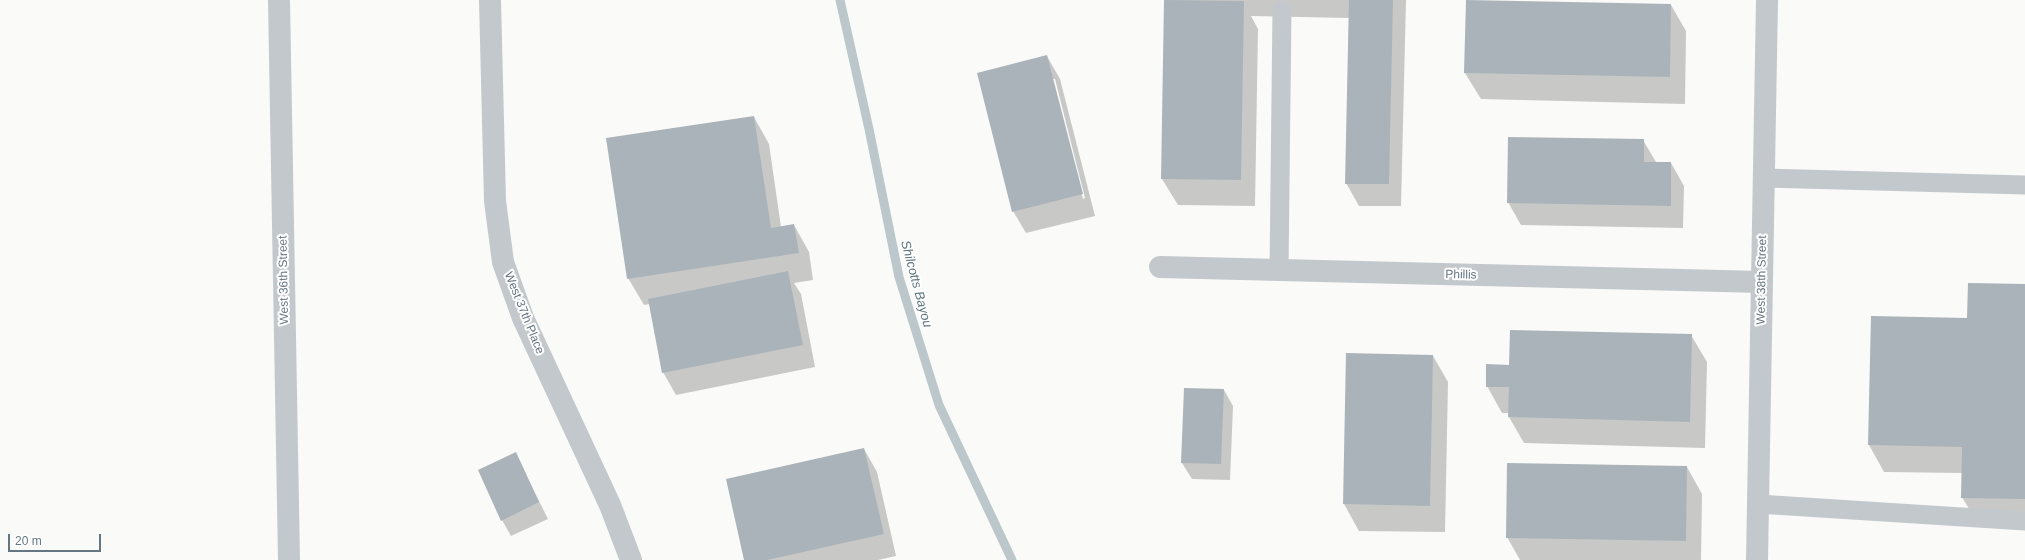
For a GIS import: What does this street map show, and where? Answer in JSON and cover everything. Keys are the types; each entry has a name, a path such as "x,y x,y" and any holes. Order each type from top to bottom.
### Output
{"street":[{"name":"West 36th Street","path":"279,0 289,560"},
{"name":"West 37th Place","path":"490,0 495,201 503,262 523,318 610,505 631,560"},
{"name":"West 38th Street","path":"1757,560 1767,0"},
{"name":"Phillis","path":"1160,267 1762,282"}],"lane":[{"path":"1279,270 1282,10"},
{"path":"1764,178 2025,185"},
{"path":"1758,504 2025,521"}],"building":[{"path":"1164,0 1244,1 1241,180 1161,179"},
{"path":"1349,0 1393,0 1389,184 1345,184"},
{"path":"1466,0 1671,4 1670,77 1464,73"},
{"path":"1047,55 1083,194 1012,212 977,73"},
{"path":"754,116 771,228 794,224 799,253 627,279 606,138"},
{"path":"1508,137 1644,139 1644,162 1671,162 1671,206 1507,203"},
{"path":"788,271 803,345 662,373 648,299"},
{"path":"1968,283 2025,284 2025,499 1961,498 1962,447 1868,445 1871,316 1967,318"},
{"path":"1510,330 1692,334 1690,422 1508,417 1509,387 1486,387 1486,364 1509,365"},
{"path":"1346,353 1433,355 1430,506 1343,504"},
{"path":"1184,388 1224,389 1221,464 1181,463"},
{"path":"864,448 884,534 767,560 744,560 726,479"},
{"path":"516,452 539,502 501,521 478,470"},
{"path":"1507,463 1687,466 1686,541 1506,538"}],"waterway":[{"name":"Shilcotts Bayou","path":"840,0 869,129 899,277 939,405 1012,560"}]}
